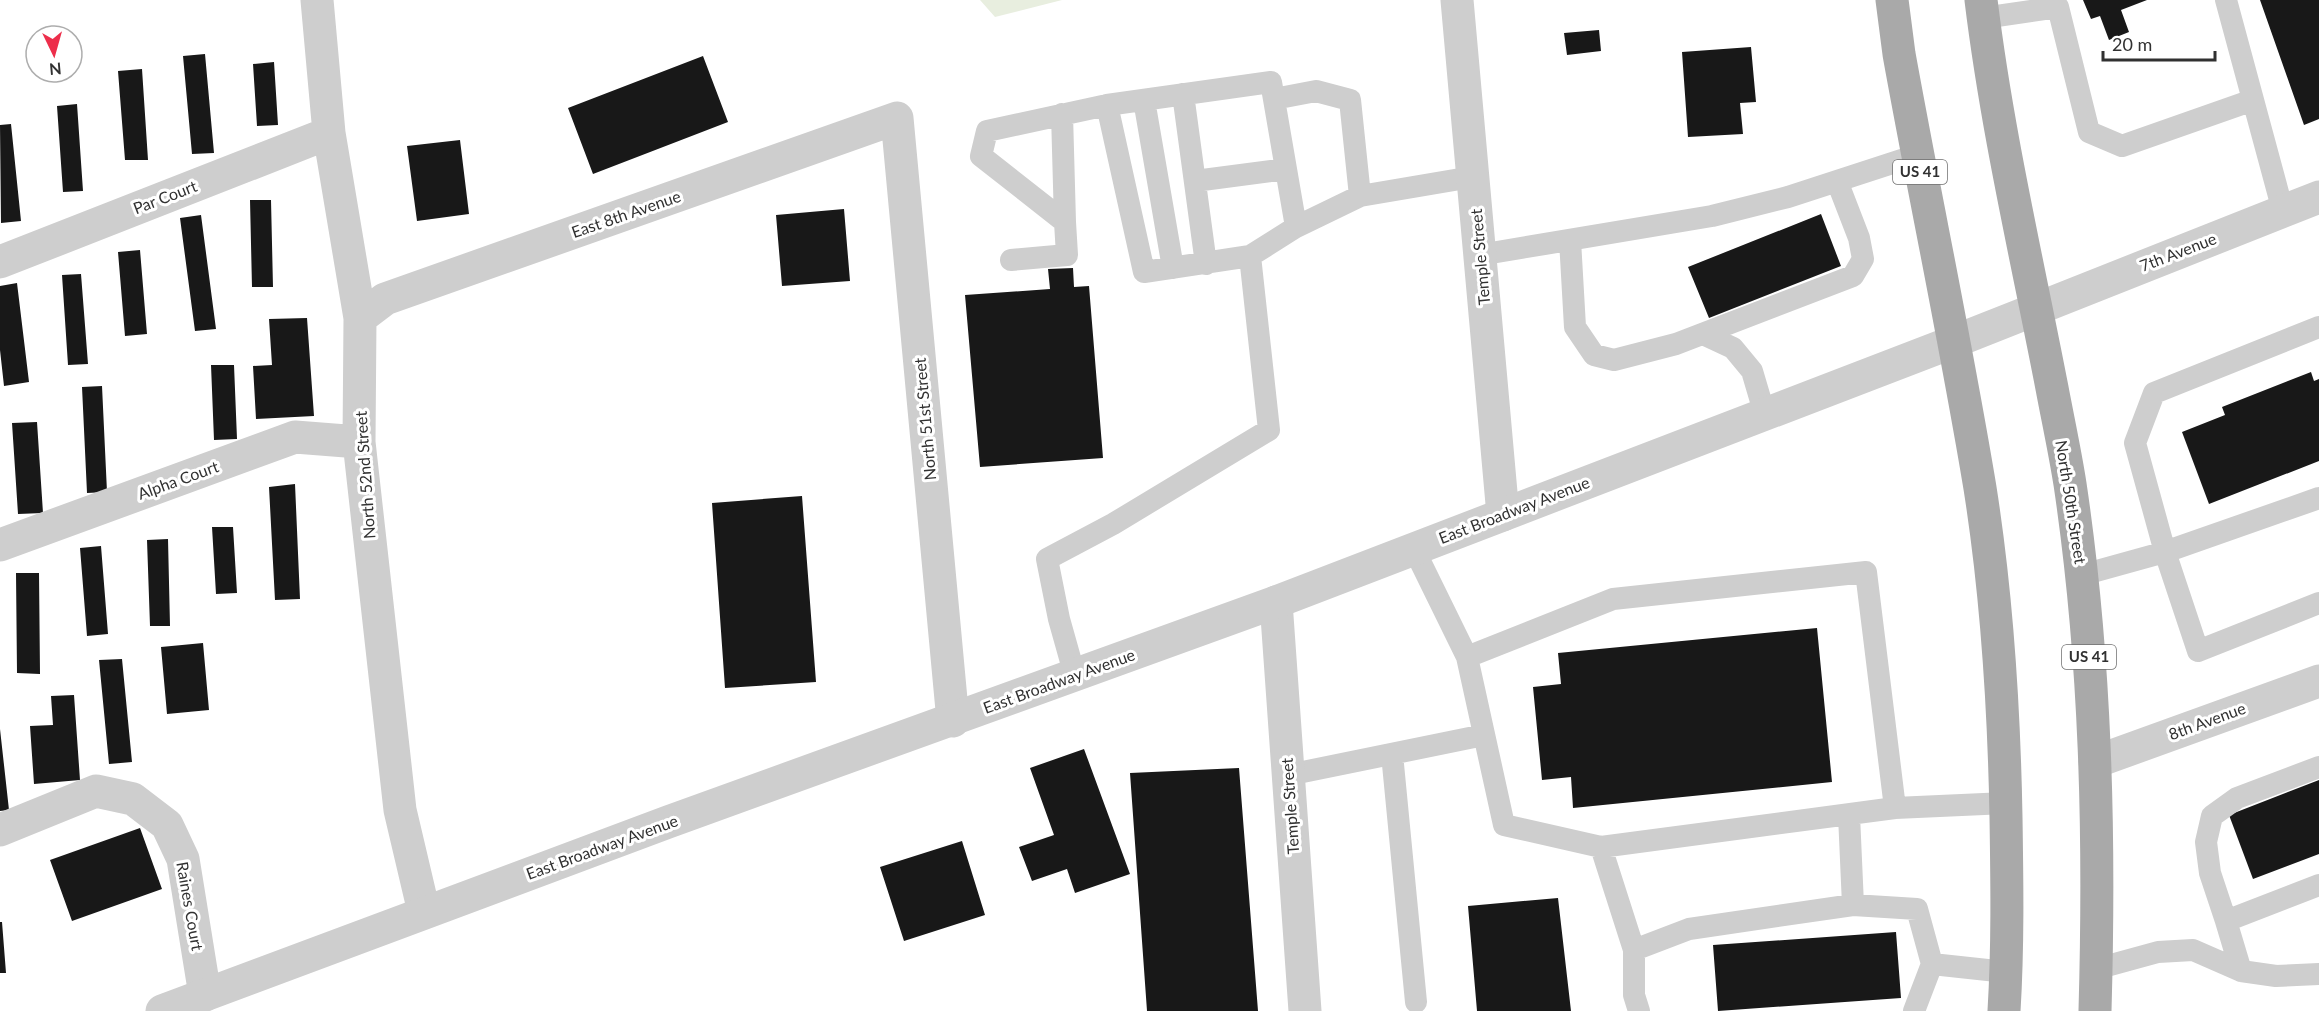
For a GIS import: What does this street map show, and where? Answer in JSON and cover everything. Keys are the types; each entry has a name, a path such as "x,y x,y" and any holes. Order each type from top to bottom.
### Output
{"main road":[{"name":"US 41","path":"1892,0 1917,155 1980,489 1995,612 2004,733 2006,803 2004,1011"},
{"name":"North 50th Street","path":"1982,9 2008,163 2070,482 2082,575 2095,762 2095,1011"}],"street":[{"name":"North 52nd Street","path":"317,0 329,133 360,318 359,442 400,810 424,912"},
{"name":"Temple Street","path":"1456,0 1503,515"},
{"name":"East 8th Avenue","path":"360,318 385,299 897,118"},
{"name":"North 51st Street","path":"897,118 953,720"},
{"name":"Par Court","path":"0,262 329,133"},
{"name":"7th Avenue","path":"1953,342 2319,197"},
{"name":"East Broadway Avenue","path":"162,1011 668,822 1276,602 1953,342"},
{"name":"Alpha Court","path":"0,545 295,437 359,442"},
{"name":"Temple Street","path":"1276,602 1305,1011"},
{"name":"8th Avenue","path":"2095,762 2319,681"},
{"name":"Raines Court","path":"0,830 96,791 133,798 167,825 183,859 205,995"}],"lane":[{"path":"2226,0 2283,211"},
{"path":"1982,9 2058,7 2089,132 2122,146 2253,100"},
{"path":"1065,222 981,156 987,131 1107,105 1271,82 1296,227"},
{"path":"1274,99 1316,91 1350,100 1360,196"},
{"path":"1183,94 1206,264"},
{"path":"1144,100 1173,268"},
{"path":"1107,105 1144,272 1250,256 1296,227 1360,196 1473,177"},
{"path":"1011,260 1067,255 1062,114"},
{"path":"1479,255 1712,216 1788,197 1917,155"},
{"path":"1195,181 1286,169"},
{"path":"1570,240 1575,327 1594,355 1614,360 1676,344 1853,276 1863,259 1859,238 1837,181"},
{"path":"1075,676 1059,619 1047,559 1113,524 1269,430 1250,256"},
{"path":"2319,327 2154,393 2135,443 2165,552 2198,651 2319,603"},
{"path":"1703,334 1732,348 1752,371 1765,415"},
{"path":"2082,575 2165,552 2319,498"},
{"path":"1414,549 1467,657 1504,825 1601,847 1895,808 2006,803"},
{"path":"1467,657 1613,599 1866,572 1895,808"},
{"path":"1288,775 1485,735"},
{"path":"1392,754 1416,1002"},
{"path":"2241,971 2210,873 2206,842 2212,816 2236,798 2319,767"},
{"path":"1849,815 1853,905"},
{"path":"1601,847 1634,950 1634,995 1640,1011"},
{"path":"2226,921 2319,885"},
{"path":"1634,950 1689,929 1853,905 1917,909 1932,964 1914,1011"},
{"path":"2096,969 2158,952 2193,950 2241,971 2276,976 2319,974"},
{"path":"1932,964 2006,972"}],"green space":[{"path":"980,0 1062,0 995,17"}],"building":[{"path":"2083,0 2147,0 2121,10 2129,32 2109,40 2100,16 2091,19"},
{"path":"2260,0 2319,0 2319,119 2304,125"},
{"path":"1599,30 1601,51 1567,55 1564,33"},
{"path":"1751,47 1756,102 1740,103 1743,134 1688,137 1682,52"},
{"path":"205,54 214,153 192,154 183,56"},
{"path":"703,56 728,122 593,174 568,108"},
{"path":"274,62 278,125 257,126 253,64"},
{"path":"142,69 148,160 125,160 118,71"},
{"path":"77,104 83,191 63,192 57,106"},
{"path":"11,124 21,221 1,223 0,125"},
{"path":"460,140 469,214 417,221 407,146"},
{"path":"250,200 271,200 273,287 252,287"},
{"path":"844,209 850,281 782,286 776,215"},
{"path":"1821,214 1841,266 1709,318 1688,267"},
{"path":"201,215 216,329 195,331 180,218"},
{"path":"140,250 147,334 125,336 118,252"},
{"path":"1073,268 1074,287 1089,286 1103,458 980,467 965,295 1050,289 1048,269"},
{"path":"81,274 88,364 68,365 62,275"},
{"path":"17,283 29,382 4,386 0,350 0,286"},
{"path":"307,318 314,416 256,419 253,366 272,365 269,319"},
{"path":"211,365 234,365 237,439 214,440"},
{"path":"2311,372 2314,381 2319,379 2319,461 2209,504 2182,432 2225,415 2222,407"},
{"path":"102,386 107,492 87,493 82,387"},
{"path":"37,422 43,513 18,514 12,423"},
{"path":"295,484 300,599 275,600 269,487"},
{"path":"802,496 816,682 725,688 712,503"},
{"path":"212,527 233,527 237,593 216,594"},
{"path":"168,539 170,626 150,626 147,540"},
{"path":"101,546 108,634 87,636 80,548"},
{"path":"16,573 39,573 40,674 17,673"},
{"path":"1817,628 1832,782 1573,808 1571,777 1542,780 1533,687 1561,684 1558,653"},
{"path":"203,643 209,710 167,714 161,647"},
{"path":"122,659 132,762 109,764 99,660"},
{"path":"74,695 80,780 34,784 30,726 53,725 51,696"},
{"path":"0,729 9,810 0,811"},
{"path":"1084,749 1130,874 1075,893 1067,869 1032,881 1019,847 1054,835 1030,768"},
{"path":"1239,768 1258,1011 1147,1011 1130,773"},
{"path":"2319,780 2319,854 2253,879 2229,815"},
{"path":"140,828 162,889 72,921 50,860"},
{"path":"962,841 985,915 904,941 880,867"},
{"path":"1558,898 1571,1011 1477,1011 1468,906"},
{"path":"0,922 2,922 6,973 0,973"},
{"path":"1896,932 1901,998 1718,1011 1713,945"}]}
